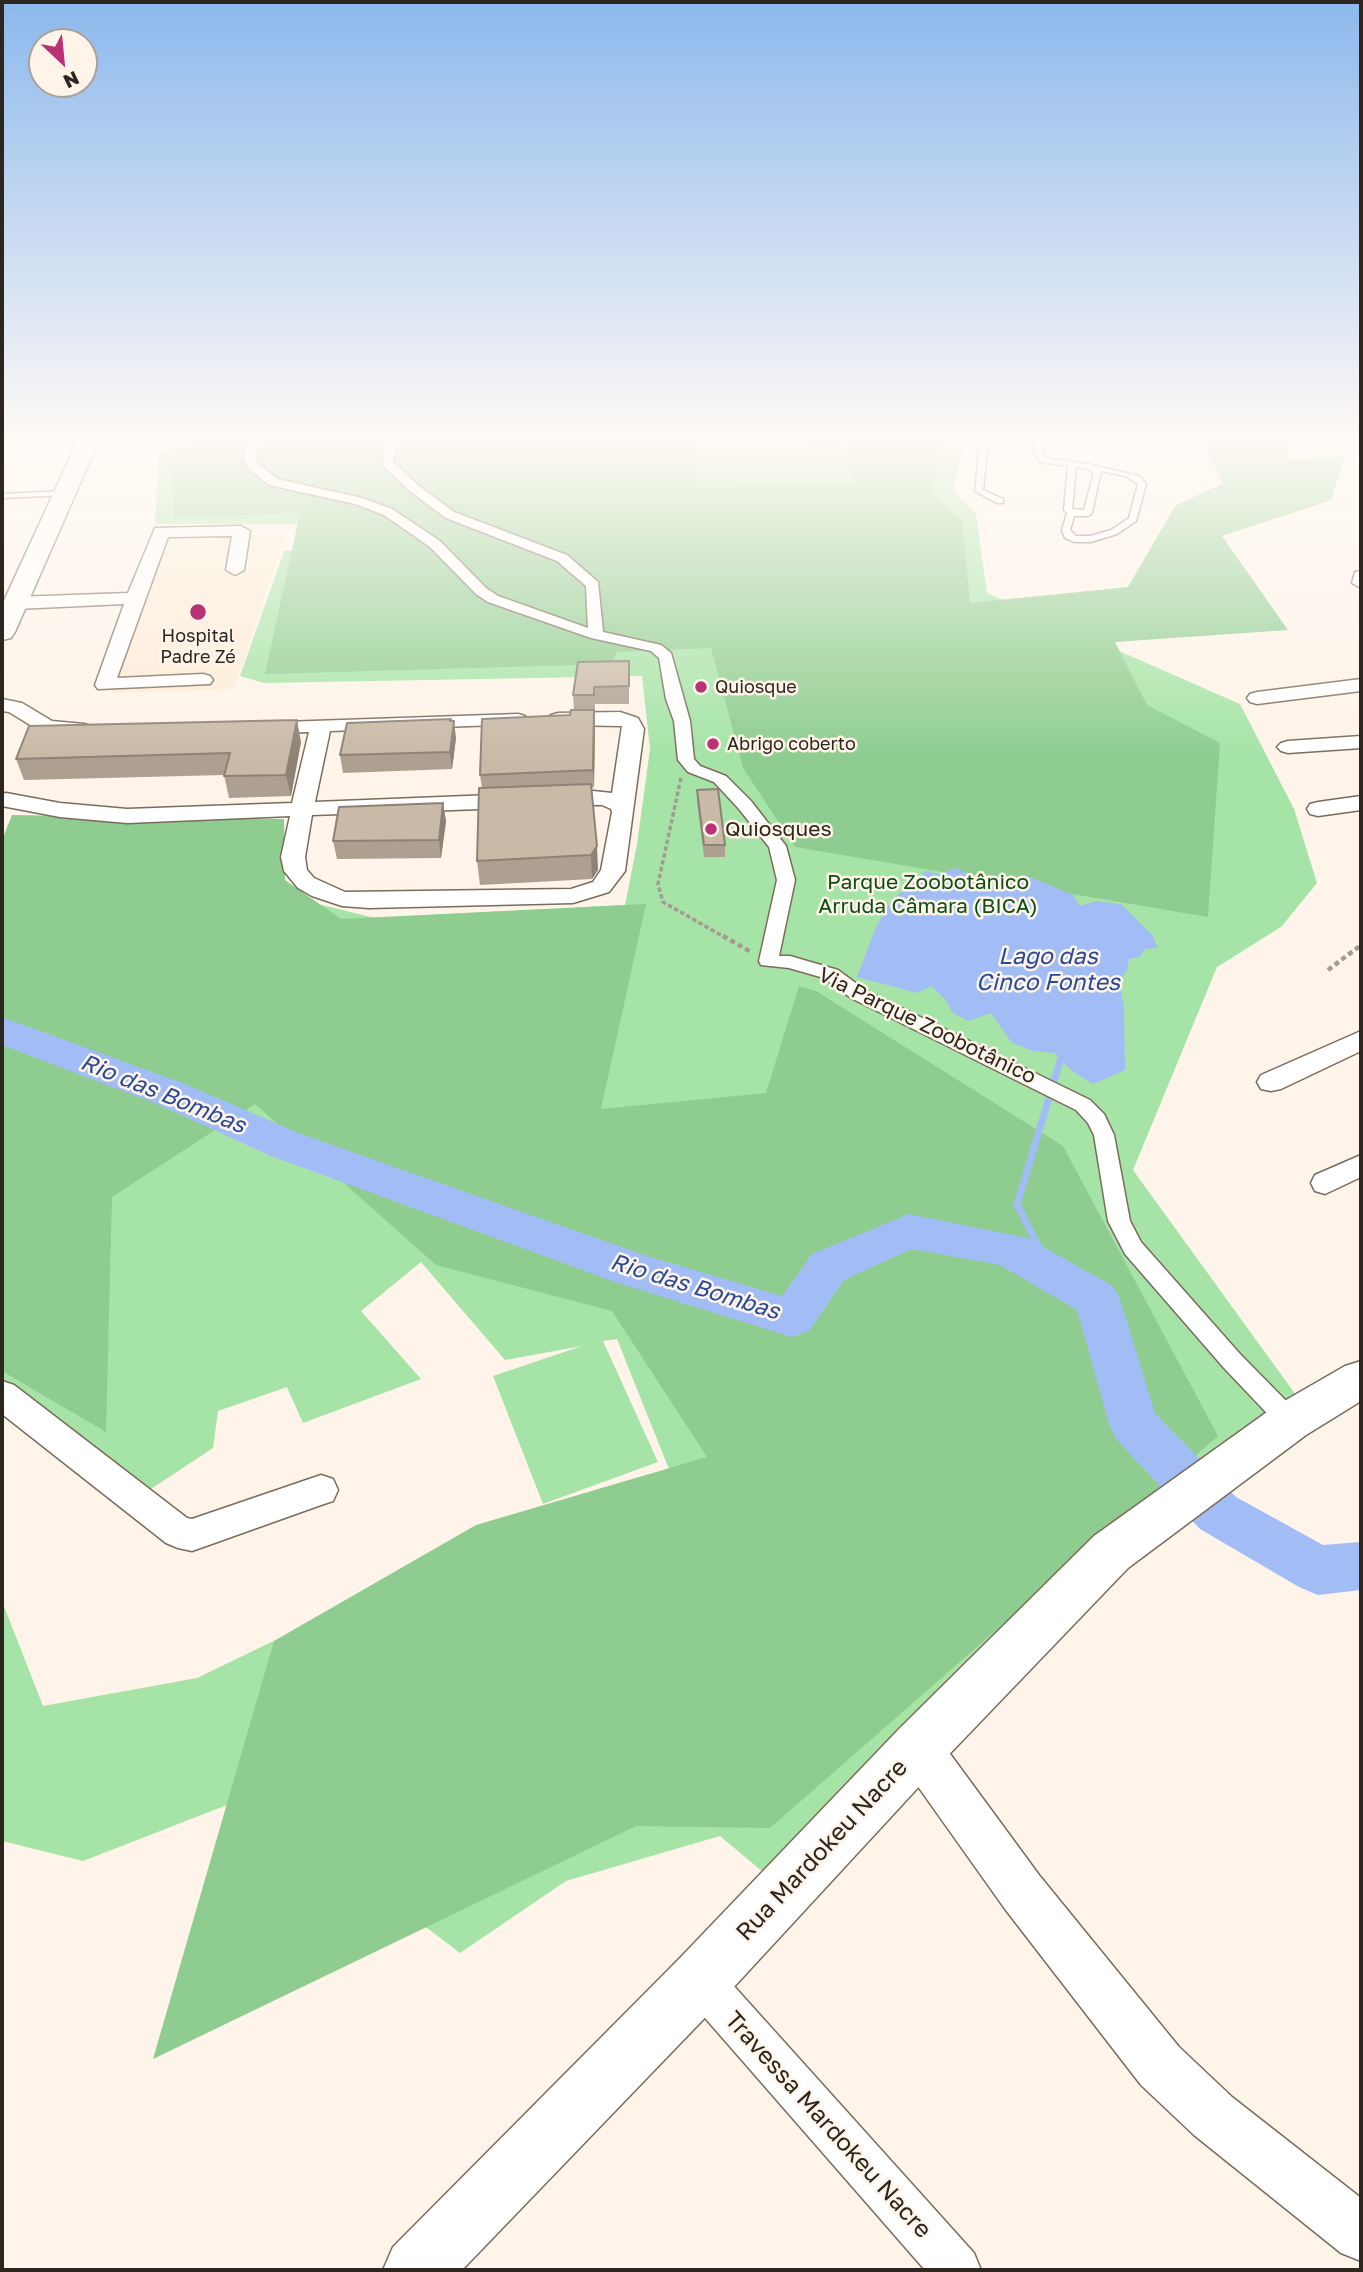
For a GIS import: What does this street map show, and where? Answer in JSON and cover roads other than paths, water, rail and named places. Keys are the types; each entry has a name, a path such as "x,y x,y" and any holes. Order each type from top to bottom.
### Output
{"main road":[{"path":"8,615 41,544"},
{"name":"Rua Mardokeu Nacre","path":"416,2270 700,1980 918,1748 1111,1552 1246,1451 1361,1379"}],"street":[{"path":"156,544 105,685 203,680"},
{"path":"235,570 239,544"},
{"path":"435,544 481,592 528,612 596,635 593,585 562,558 526,544"},
{"path":"1361,576 1361,583"},
{"path":"8,615 135,598"},
{"name":"Via Parque Zoobotânico","path":"596,635 656,648 666,656 674,699 682,721 686,760 694,768 720,779 746,805 777,846 786,880 768,961 790,962 831,974 858,994 1083,1105 1100,1127 1119,1221 1133,1248 1232,1361 1290,1421"},
{"path":"1256,698 1361,685"},
{"path":"1339,687 1361,709"},
{"path":"2,705 15,707 47,727 66,730 111,730"},
{"path":"237,727 321,725 620,718 631,722 634,729 613,870 607,881 591,891 573,896 369,901 342,900 320,891 306,883 296,871 293,858 321,725"},
{"path":"1288,747 1361,742"},
{"path":"6,800 60,810 127,816 593,798 614,801 621,805"},
{"path":"1318,809 1361,803"},
{"path":"1271,1082 1361,1040"},
{"path":"1325,1183 1361,1165"},
{"path":"2,1395 178,1532 192,1535 321,1490"},
{"path":"918,1748 1021,1892 1160,2066 1213,2116 1361,2233"},
{"name":"Travessa Mardokeu Nacre","path":"700,1980 950,2268"}],"water":[{"name":"Lago das Cinco Fontes","path":"956,868 992,885 1009,887 1031,877 1073,895 1080,906 1096,901 1121,904 1152,935 1158,948 1144,949 1140,957 1129,959 1127,971 1119,980 1124,1007 1125,1070 1093,1084 1072,1071 1055,1053 1034,1051 1012,1043 991,1013 968,1021 952,1012 945,999 931,986 917,993 857,977 876,927 892,900 926,871 939,874"}],"waterway":[{"name":"Rio das Bombas","path":"2,1030 171,1094 286,1145 631,1269 792,1318 828,1267 909,1231 1011,1250 1097,1299 1134,1424 1218,1513 1318,1570 1361,1566"},
{"path":"1051,1272 1017,1204 1063,1051"}],"place":[{"name":"Hospital Padre Zé","path":"198,612"},
{"name":"Quiosque","path":"701,687"},
{"name":"Abrigo coberto","path":"713,744"},
{"name":"Quiosques","path":"711,829"}],"park label":[{"name":"Parque Zoobotânico Arruda Câmara (BICA)","path":"928,894"}]}
